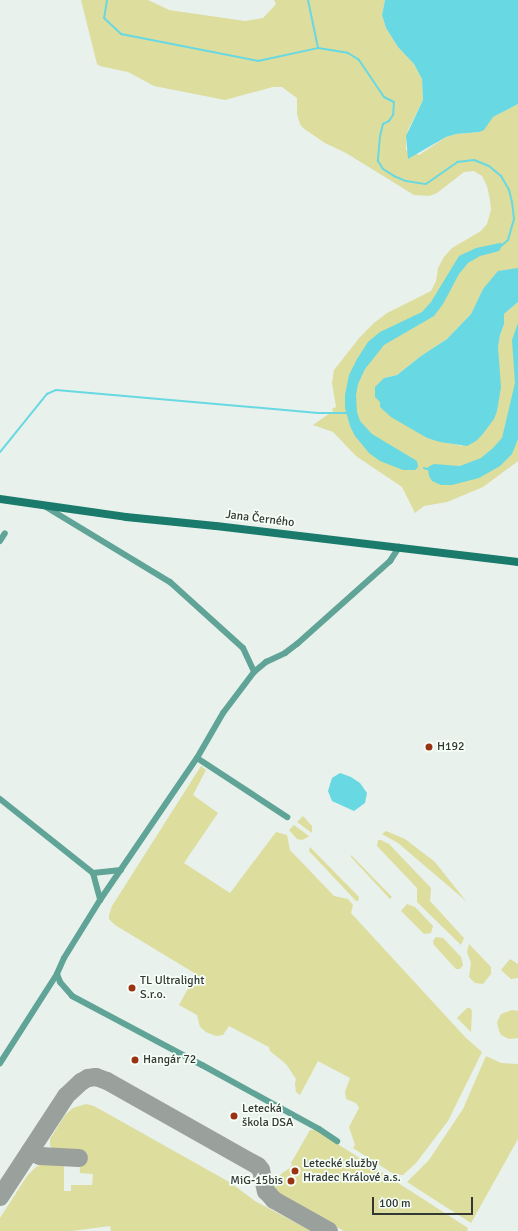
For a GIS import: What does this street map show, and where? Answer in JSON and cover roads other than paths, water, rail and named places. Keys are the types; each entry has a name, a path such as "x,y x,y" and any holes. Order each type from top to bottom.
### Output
{"street":[{"name":"Jana Černého","path":"0,499 126,517 399,547 518,562"},
{"path":"44,506 170,582 244,648 254,672"},
{"path":"0,541 5,533"},
{"path":"0,1063 57,974 64,958 100,900 197,758 223,713 254,672 266,662 285,653 297,644 390,561 399,547"},
{"path":"197,758 287,817"},
{"path":"0,799 93,873 100,900"},
{"path":"93,873 121,870"},
{"path":"57,974 60,982 72,996 319,1129 337,1141"},
{"path":"0,1049 7,1052"}],"water":[{"path":"385,0 518,0 518,104 493,117 484,130 446,137 408,159 406,136 423,100 422,79 414,64 398,47 386,28 382,15"},
{"path":"500,243 503,244 499,251 480,256 468,263 459,274 443,304 434,316 384,345 365,369 358,384 356,395 357,412 360,421 372,434 417,461 418,467 415,470 403,470 380,461 369,453 355,436 350,426 345,408 345,395 349,375 357,359 368,342 380,332 422,312 431,302 459,256 476,248"},
{"path":"518,268 518,302 504,314 504,324 498,347 501,387 497,411 494,419 482,435 476,441 467,446 440,442 427,438 391,417 380,407 380,402 375,397 375,387 384,378 397,375 421,356 447,339 471,314 483,289 498,271"},
{"path":"518,323 518,439 512,454 500,466 479,478 452,485 441,485 432,481 429,476 428,467 434,464 460,466 481,458 502,438 515,383 512,340"},
{"path":"340,773 351,777 360,783 367,793 365,803 354,811 332,801 328,791 332,778"}],"waterway":[{"path":"107,0 104,18 121,34 258,61 318,48 348,53 359,60 384,97 394,102 393,115 389,121 383,124 380,136 378,161 383,169 406,181 426,184 457,162 474,160 489,166 501,176 509,190 512,202 514,219 508,240 502,245"},
{"path":"308,0 318,48"},
{"path":"0,452 47,394 56,390 318,413 348,413"},
{"path":"424,468 430,470"}],"place":[{"name":"H192","path":"429,747"},
{"name":"TL Ultralight S.r.o.","path":"132,988"},
{"name":"Hangár 72","path":"135,1060"},
{"name":"Letecká škola DSA","path":"234,1116"},
{"name":"Letecké služby Hradec Králové a.s.","path":"295,1171"},
{"name":"MiG-15bis","path":"291,1181"}]}
